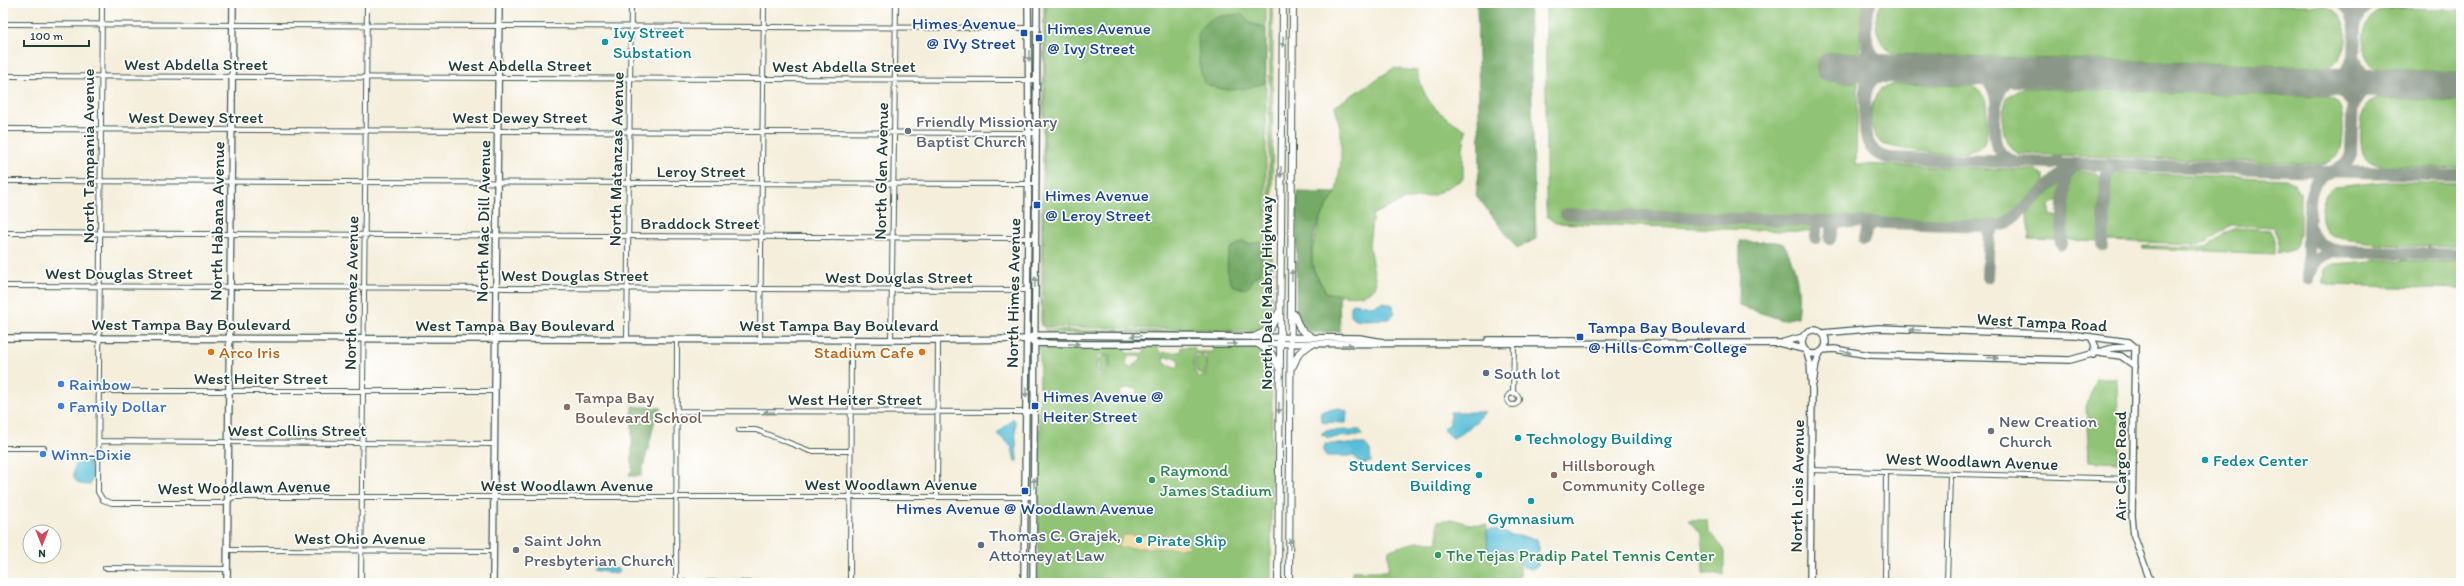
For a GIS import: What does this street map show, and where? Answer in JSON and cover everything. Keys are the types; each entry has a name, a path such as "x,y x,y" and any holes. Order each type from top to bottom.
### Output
{"main road":[{"name":"North Dale Mabry Highway","path":"1278,583 1283,3"},
{"name":"North Dale Mabry Highway","path":"1289,583 1292,369 1293,3"},
{"path":"1282,113 1292,113"},
{"path":"1292,309 1300,329 1312,337"},
{"path":"1254,337 1270,329 1280,311"},
{"path":"1258,344 1272,353 1280,369"},
{"path":"1292,369 1299,353 1310,345"}],"street":[{"name":"North Tampania Avenue","path":"102,3 98,492 103,500"},
{"name":"North Habana Avenue","path":"227,583 233,3"},
{"name":"North Gomez Avenue","path":"361,583 367,3"},
{"name":"North Mac Dill Avenue","path":"493,583 499,3"},
{"name":"North Matanzas Avenue","path":"627,339 631,3"},
{"path":"760,339 764,3"},
{"name":"North Glen Avenue","path":"891,340 896,3"},
{"name":"North Himes Avenue","path":"1024,583 1026,339 1028,290 1028,3"},
{"name":"North Himes Avenue","path":"1033,583 1037,3"},
{"path":"3,24 367,24 1038,28"},
{"name":"West Abdella Street","path":"3,76 1037,80"},
{"path":"1029,111 1037,111"},
{"name":"West Dewey Street","path":"3,129 1037,133"},
{"name":"Leroy Street","path":"3,181 893,185 1036,184"},
{"name":"Braddock Street","path":"3,233 1036,238"},
{"name":"West Douglas Street","path":"3,286 1028,290"},
{"path":"1035,321 1044,332 1056,336"},
{"name":"West Tampa Road","path":"1823,333 1868,328 2091,336 2129,342 2135,347"},
{"path":"1814,330 1823,333 1826,341 1822,352 1814,355 1805,351 1801,343 1803,337 1814,330"},
{"name":"West Tampa Bay Boulevard","path":"3,338 938,340 1026,339 1035,335 1312,337 1359,338 1383,342"},
{"path":"1088,336 1088,344"},
{"path":"1156,336 1156,344"},
{"path":"1203,336 1203,344"},
{"path":"1218,336 1218,344"},
{"path":"2091,336 2095,345 2093,355"},
{"name":"West Tampa Bay Boulevard","path":"1026,339 1035,343 1310,345 1383,342 1514,341 1612,343 1779,343 1803,337"},
{"path":"676,340 676,582 750,583"},
{"path":"850,583 849,451 851,340"},
{"path":"937,497 938,340"},
{"path":"1513,394 1514,341"},
{"name":"West Tampa Bay Boulevard","path":"1779,343 1805,351"},
{"name":"West Tampa Road","path":"1822,352 1834,349 1859,354 2070,360 2093,355 2112,348 2135,347"},
{"name":"Air Cargo Road","path":"2135,347 2132,516 2134,536 2151,583"},
{"name":"North Lois Avenue","path":"1805,351 1812,390"},
{"name":"North Lois Avenue","path":"1810,583 1812,390 1816,363 1822,352"},
{"path":"2099,353 2120,356 2135,366"},
{"name":"West Heiter Street","path":"100,391 495,391"},
{"name":"West Heiter Street","path":"676,411 850,413 1034,412"},
{"path":"739,430 756,430 810,451 849,451"},
{"name":"West Collins Street","path":"99,441 494,444"},
{"path":"3,448 44,448"},
{"name":"West Woodlawn Avenue","path":"1811,470 2133,479"},
{"path":"1885,583 1886,472"},
{"path":"1947,583 1950,474"},
{"name":"West Woodlawn Avenue","path":"103,500 112,503 222,503 228,499 234,498 1034,497"},
{"name":"West Ohio Avenue","path":"227,550 493,551"},
{"path":"105,568 227,569"}],"green space":[{"path":"1044,3 1045,3 1041,326"},
{"path":"1046,3 1266,3 1266,327 1259,330 1043,327"},
{"path":"1270,3 1273,3 1272,317 1268,320"},
{"path":"1477,3 1529,3 1536,239 1517,248 1476,195 1480,166"},
{"path":"1546,3 1863,3 1859,53 1830,53 1829,81 1858,83 1856,164 2036,170 2044,175 2044,183 2021,208 2006,218 1991,222 1565,210 1565,218 1808,225 1813,232 1555,223 1547,216 1546,207"},
{"path":"1882,3 2322,5 2332,9 2339,15 2344,24 2346,44 2343,54 2337,62 2328,67 1895,54 1884,45 1877,32 1876,17"},
{"path":"2389,8 2461,9 2461,72 2378,69 2372,65 2367,60 2363,45 2365,28 2368,21 2374,14"},
{"path":"1241,14 1252,24 1261,26 1266,30 1265,83 1249,88 1227,90 1204,83 1199,65 1198,33 1206,23 1211,20 1222,16"},
{"path":"1394,68 1417,71 1424,92 1434,107 1440,113 1466,130 1463,149 1463,179 1434,195 1405,200 1373,214 1369,245 1376,284 1372,290 1361,295 1354,296 1326,293 1313,268 1312,250 1323,212 1336,193 1341,161 1341,132 1335,106"},
{"path":"1895,84 1972,86 1977,89 1983,95 1987,107 1987,130 1986,138 1983,144 1976,149 1965,152 1936,153 1904,149 1882,144 1877,139 1874,132 1871,110 1876,95 1880,89"},
{"path":"2023,88 2328,97 2338,104 2342,114 2343,128 2341,150 2337,156 2330,161 2320,164 2020,154 2013,150 2005,138 2003,130 2003,113 2007,98"},
{"path":"2379,98 2461,101 2461,168 2381,166 2372,163 2367,159 2361,146 2361,122 2367,104"},
{"path":"2076,171 2096,172 2102,179 2101,241 2066,240 2070,178"},
{"path":"2117,172 2286,179 2295,184 2300,192 2300,234 2297,245 2292,250 2277,254 2278,237 2274,227 2231,225 2206,242 2198,244 2107,241 2108,182 2112,175"},
{"path":"2062,181 2062,198 2050,205 2050,216 2056,216 2059,222 2058,240 2029,239 2028,213"},
{"path":"2391,181 2461,183 2461,247 2390,245 2350,241 2335,237 2326,231 2322,220 2322,208 2326,196 2334,187"},
{"path":"1297,192 1336,193 1317,228 1311,258 1314,271 1326,293 1339,294 1340,331 1313,333 1302,327 1296,315"},
{"path":"2237,228 2271,230 2274,237 2274,254 2142,248 2144,246 2206,247 2227,232"},
{"path":"1243,241 1248,244 1259,242 1262,244 1261,273 1252,279 1250,286 1244,289 1232,285 1227,268 1230,249"},
{"path":"1740,241 1777,242 1784,244 1792,262 1797,280 1797,317 1783,320 1739,306"},
{"path":"2384,260 2461,262 2461,289 2328,285 2323,282 2324,271 2333,264"},
{"path":"1045,330 1255,332 1255,334 1056,333"},
{"path":"1040,346 1124,347 1126,353 1144,353 1145,347 1158,347 1160,353 1180,352 1181,347 1194,347 1196,352 1213,352 1214,350 1211,347 1255,347 1272,361 1271,583 1038,583","holes":["1203,353 1207,357 1207,376 1200,377 1194,371 1194,354","1101,354 1110,355 1110,370 1102,377 1097,374 1096,360","1128,357 1141,357 1141,360 1131,368 1126,363","1163,357 1176,357 1179,361 1178,368 1164,363","1125,388 1137,388 1137,398 1124,400 1120,397 1120,393"]},
{"path":"1102,356 1109,356 1109,369 1102,375 1099,373 1098,360"},
{"path":"1196,356 1203,356 1206,359 1205,375 1196,371"},
{"path":"2096,378 2117,378 2119,463 2089,461 2086,407"},
{"path":"632,406 661,408 656,416 641,476 630,476 629,473 632,471"},
{"name":"The Tejas Pradip Patel Tennis Center","path":"1452,519 1469,524 1487,525 1487,559 1494,560 1503,550 1507,550 1520,561 1520,574 1516,583 1352,583 1352,571 1388,571 1389,550 1416,542 1438,542 1438,521"},
{"path":"1688,520 1707,520 1708,531 1724,549 1724,575 1703,573 1702,535"}],"sand":[{"path":"1123,535 1183,535 1189,548 1118,548"}],"water":[{"path":"1383,302 1393,305 1394,313 1390,319 1358,320 1351,316 1351,307 1353,303 1371,306"},
{"path":"1340,408 1347,411 1346,423 1322,422 1321,411"},
{"path":"1450,412 1485,412 1469,429 1453,438 1443,429 1450,424"},
{"path":"1013,418 1015,421 1017,461 1015,461 1011,446 997,434"},
{"path":"1360,430 1362,435 1328,438 1321,434 1325,431"},
{"path":"1325,444 1365,444 1370,450 1371,462 1361,464 1354,456 1326,456 1323,451"},
{"path":"89,459 93,476 90,485 80,484 74,477 75,467 78,460"},
{"path":"1492,529 1512,535 1537,539 1539,548 1538,566 1531,569 1523,567 1519,557 1505,548 1501,549 1494,558 1489,557 1487,531"},
{"path":"598,566 618,569 619,572 616,574 594,570"}],"taxiway":[{"path":"1870,3 1866,22 1867,41 1875,58 1882,65 1891,69"},
{"path":"2308,279 2308,229 2312,192 2319,179 2345,165 2351,154 2355,27 2351,12 2342,3"},
{"path":"2355,27 2359,14 2371,3"},
{"path":"1866,91 1867,45"},
{"path":"2284,80 2314,82 2333,79 2348,69 2353,59"},
{"path":"2355,59 2359,69 2373,80 2393,84 2422,84"},
{"path":"1891,69 1874,78 1868,86 1865,100 1865,126 1867,140 1875,151 1889,158 2461,175"},
{"path":"1928,71 1971,73 1980,76 1988,82 1993,90 1996,101"},
{"path":"2015,161 2003,156 1998,149 1994,132 1997,100 2005,83 2011,78 2024,74 2066,75"},
{"path":"2323,83 2342,90 2352,106"},
{"path":"2353,106 2365,90 2383,85"},
{"path":"1566,214 1992,226 2005,224 2014,218 2067,169 2077,165"},
{"path":"2103,245 2106,176 2111,168 2120,165"},
{"path":"2061,244 2066,176 2070,167"},
{"path":"1816,221 1816,238"},
{"path":"1830,239 1833,226 1837,222"},
{"path":"1864,239 1867,229 1873,223"},
{"path":"1987,277 1989,233 1996,226"},
{"path":"2310,228 2319,244 2336,251"},
{"path":"2309,273 2317,259 2333,251 2461,255"}],"runway":[{"path":"1830,67 2461,86"}],"place":[{"name":"Himes Avenue @ IVy Street","path":"1024,33"},
{"name":"Himes Avenue @ Ivy Street","path":"1039,38"},
{"name":"Ivy Street Substation","path":"605,42"},
{"name":"Friendly Missionary Baptist Church","path":"908,131"},
{"name":"Himes Avenue @ Leroy Street","path":"1037,205"},
{"name":"Tampa Bay Boulevard @ Hills Comm College","path":"1580,337"},
{"name":"Arco Iris","path":"211,352"},
{"name":"Stadium Cafe","path":"922,352"},
{"name":"South lot","path":"1486,373"},
{"name":"Rainbow","path":"61,384"},
{"name":"Family Dollar","path":"61,406"},
{"name":"Himes Avenue @ Heiter Street","path":"1035,406"},
{"name":"Tampa Bay Boulevard School","path":"567,407"},
{"name":"New Creation Church","path":"1991,431"},
{"name":"Technology Building","path":"1518,438"},
{"name":"Winn-Dixie","path":"43,454"},
{"name":"Fedex Center","path":"2205,460"},
{"name":"Student Services Building","path":"1479,475"},
{"name":"Hillsborough Community College","path":"1554,475"},
{"name":"Raymond James Stadium","path":"1152,480"},
{"name":"Himes Avenue @ Woodlawn Avenue","path":"1025,491"},
{"name":"Gymnasium","path":"1531,501"},
{"name":"Pirate Ship","path":"1139,540"},
{"name":"Thomas C. Grajek, Attorney at Law","path":"981,545"},
{"name":"Saint John Presbyterian Church","path":"516,550"},
{"name":"The Tejas Pradip Patel Tennis Center","path":"1438,555"}]}
